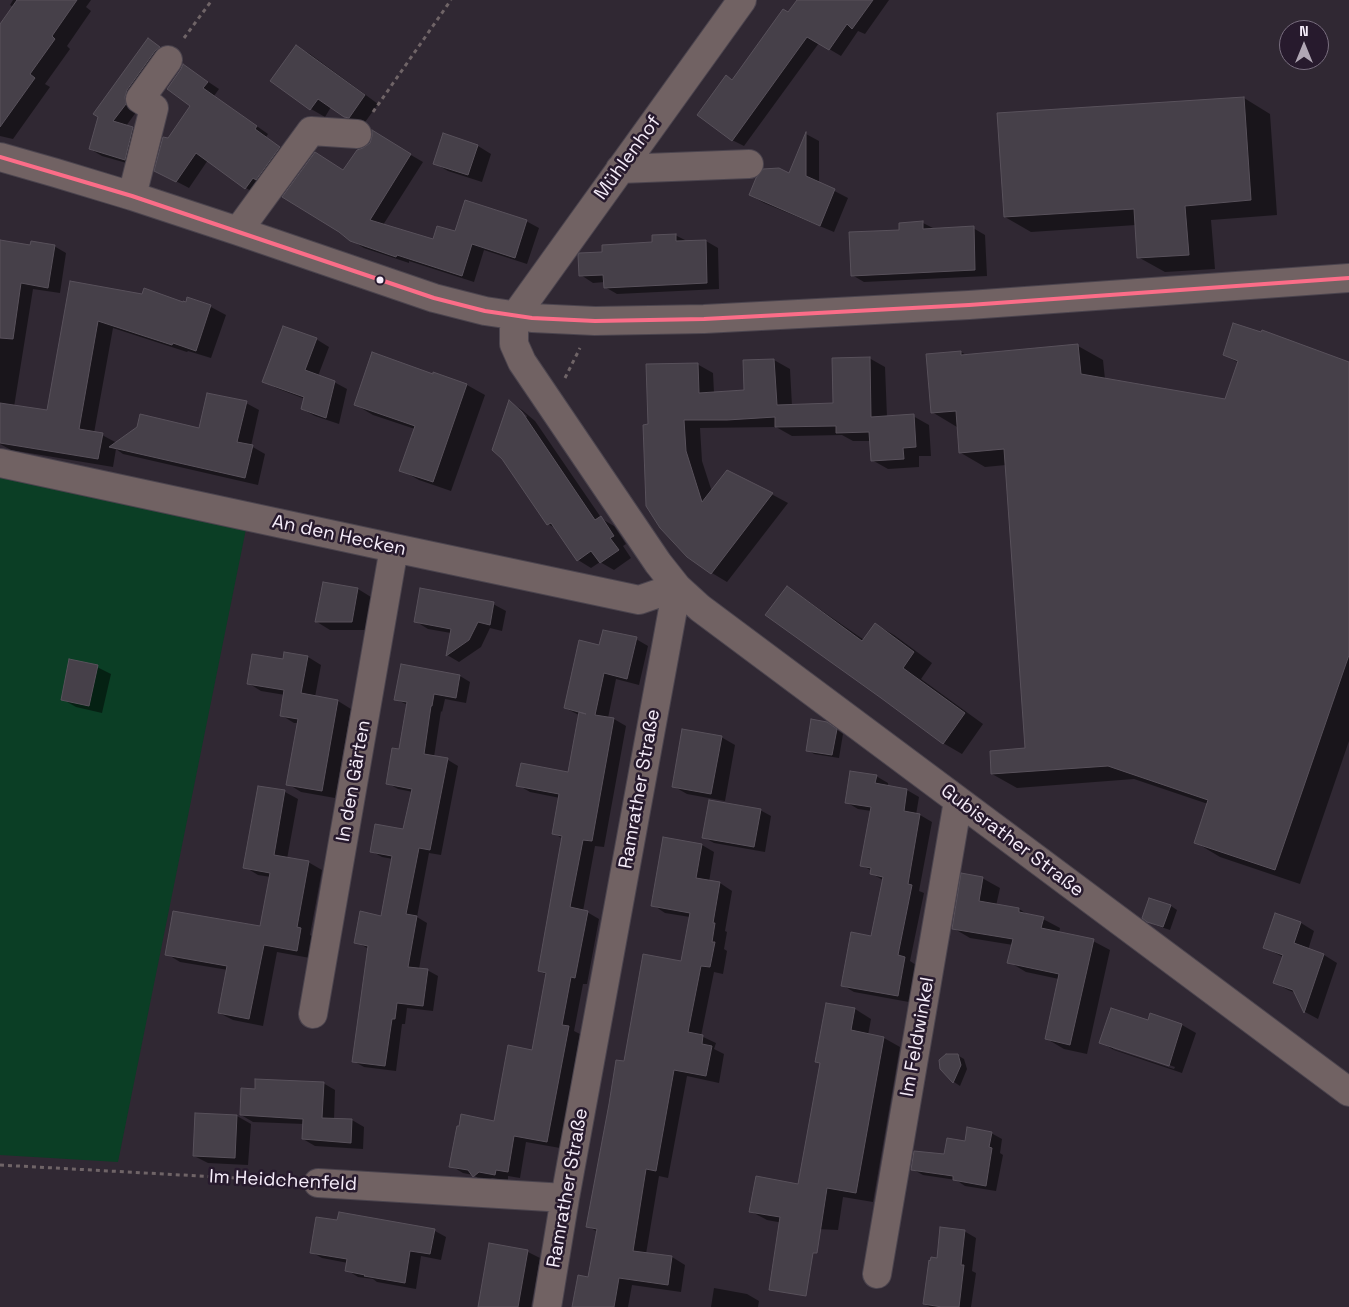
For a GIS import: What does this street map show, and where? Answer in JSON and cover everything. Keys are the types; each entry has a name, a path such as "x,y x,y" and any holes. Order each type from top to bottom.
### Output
{"street":[{"name":"Mühlenhof","path":"515,316 742,0"},
{"path":"132,196 154,108 140,99 168,60"},
{"path":"238,230 311,131 357,134"},
{"path":"0,157 56,172 238,230 434,298 484,311 548,320 704,319 968,305 1349,278"},
{"path":"620,169 749,164"},
{"path":"515,316 513,334 515,348 526,370 676,587"},
{"name":"An den Hecken","path":"0,463 639,600 676,587"},
{"name":"In den Gärten","path":"313,1014 394,548"},
{"name":"Gubisrather Straße","path":"676,587 700,608 1349,1092"},
{"name":"Ramrather Straße","path":"547,1307 565,1198 676,587"},
{"name":"Im Feldwinkel","path":"877,1274 958,801"},
{"name":"Im Heidchenfeld","path":"318,1183 565,1198"}],"path":[{"path":"168,60 212,0"},
{"path":"357,134 451,0"},
{"path":"551,405 595,321"},
{"name":"Im Heidchenfeld","path":"0,1165 318,1183"}],"green space":[{"path":"0,476 246,529 118,1162 0,1155"}],"building":[{"path":"17,0 77,0 52,36 55,39 30,74 35,78 0,127 0,24"},
{"path":"797,0 873,0 852,29 847,24 829,50 807,37 732,141 697,115 726,75 732,80 783,9 788,12"},
{"path":"148,38 160,47 155,51 127,90 126,104 113,121 133,127 125,160 89,149 98,117 93,114"},
{"path":"296,45 365,95 349,118 344,117 318,99 310,110 270,81"},
{"path":"183,64 208,82 203,88 257,126 255,129 280,147 256,180 253,178 245,189 196,153 176,182 154,171 163,137 168,138 190,106 167,89"},
{"path":"1244,97 1251,200 1185,206 1189,255 1137,258 1134,209 1004,217 997,113"},
{"path":"372,130 411,154 370,220 433,239 437,226 455,231 465,200 527,220 515,258 472,244 462,276 397,255 396,257 350,241 339,232 282,197 315,152 343,170 357,150 370,143"},
{"path":"806,132 806,176 835,189 820,226 749,195 756,178 763,169 779,168 789,173"},
{"path":"443,133 478,145 468,175 433,164"},
{"path":"923,221 923,229 974,226 975,270 851,276 849,232 899,230 899,223"},
{"path":"676,234 676,241 706,240 707,283 604,288 603,275 579,276 579,253 602,252 602,245 652,242 652,235"},
{"path":"0,240 30,245 31,241 55,245 48,288 21,283 13,339 0,338"},
{"path":"70,281 142,294 144,288 183,302 186,302 187,297 211,305 196,351 98,321 79,429 103,433 98,459 0,443 0,403 47,410"},
{"path":"1233,323 1261,332 1262,330 1349,362 1349,655 1275,870 1194,843 1208,800 1108,766 991,774 990,751 1025,748 1004,449 959,453 956,411 931,413 926,354 961,351 961,355 1078,344 1081,374 1225,399 1238,361 1223,355"},
{"path":"283,326 317,338 305,370 335,381 326,418 301,409 304,397 262,382"},
{"path":"372,352 467,384 433,482 399,471 415,426 354,405"},
{"path":"870,357 871,417 914,414 916,447 903,448 904,459 871,461 869,432 836,433 836,426 775,427 775,417 684,420 686,451 702,502 727,470 773,493 711,574 687,557 660,528 646,506 643,425 648,424 646,364 698,363 699,393 744,390 743,360 774,359 777,405 833,403 832,358"},
{"path":"207,393 247,401 237,442 253,445 245,478 109,447 137,427 140,414 199,428"},
{"path":"509,400 522,412 595,520 601,516 614,536 610,538 619,550 600,563 591,551 577,561 551,523 547,525 502,459 492,450"},
{"path":"323,582 358,588 352,622 315,622"},
{"path":"787,586 862,641 875,623 914,652 903,668 965,713 943,744 765,615"},
{"path":"420,588 494,602 490,625 478,622 469,640 446,656 451,629 414,622"},
{"path":"603,630 637,637 627,679 604,673 595,715 614,718 592,841 583,840 570,907 588,911 575,978 571,977 562,1025 569,1026 547,1142 514,1136 508,1172 496,1170 495,1175 479,1172 473,1177 468,1170 449,1167 457,1126 459,1126 461,1114 494,1121 508,1045 532,1050 546,973 538,971 562,836 552,834 559,794 516,786 521,763 568,772 579,712 564,708 579,640 599,645"},
{"path":"284,652 308,656 301,693 338,700 322,791 286,785 298,719 280,716 284,690 247,684 252,654 283,659"},
{"path":"69,659 98,665 89,706 61,700"},
{"path":"401,664 460,675 456,698 434,694 431,706 424,754 448,758 430,850 419,848 406,914 417,916 408,967 428,969 423,1006 397,1003 395,1019 392,1019 385,1066 352,1062 368,946 354,943 360,911 381,916 392,856 370,852 375,824 403,829 412,789 386,784 392,748 399,749 407,702 394,700"},
{"path":"811,719 827,722 837,729 832,755 806,751"},
{"path":"682,729 722,736 711,794 672,787"},
{"path":"850,771 877,775 875,783 907,789 904,811 920,814 908,884 912,885 898,955 905,957 898,996 841,986 851,932 871,936 883,877 870,874 871,868 860,866 871,807 845,803"},
{"path":"258,786 285,790 274,855 309,861 297,927 301,928 297,951 264,945 249,1019 218,1013 227,966 165,955 173,911 260,926 270,873 243,868"},
{"path":"709,800 761,809 754,847 702,838"},
{"path":"663,837 702,844 696,878 720,882 713,923 715,923 712,942 715,942 710,967 701,966 688,1032 703,1035 702,1044 712,1046 706,1076 674,1070 656,1171 646,1169 633,1251 672,1256 668,1285 619,1278 614,1307 572,1307 578,1275 588,1277 597,1229 586,1227 616,1060 624,1061 643,954 681,961 690,913 651,906"},
{"path":"961,873 983,877 979,901 1019,908 1019,912 1044,917 1041,928 1094,939 1070,1045 1045,1039 1059,974 1007,963 1013,939 952,929"},
{"path":"1149,898 1171,905 1163,927 1147,922 1142,918"},
{"path":"1275,913 1301,922 1294,943 1324,954 1304,1013 1293,990 1273,983 1283,955 1263,948"},
{"path":"826,1003 855,1008 851,1030 884,1037 856,1193 827,1188 817,1253 813,1253 806,1296 769,1290 780,1217 749,1212 756,1176 798,1184 820,1063 815,1062"},
{"path":"1111,1008 1148,1020 1150,1013 1182,1024 1169,1066 1099,1043"},
{"path":"946,1054 958,1054 961,1065 953,1083 940,1069 939,1060"},
{"path":"255,1079 324,1082 322,1118 352,1119 351,1143 302,1139 303,1119 240,1115 241,1088 255,1089"},
{"path":"195,1113 237,1115 235,1158 193,1156"},
{"path":"967,1127 992,1132 989,1147 992,1148 986,1186 953,1180 953,1176 911,1170 914,1151 944,1154 947,1138 965,1141"},
{"path":"339,1212 435,1229 430,1254 410,1251 405,1283 345,1271 347,1259 310,1253 316,1217 337,1220"},
{"path":"940,1227 965,1230 961,1265 964,1265 959,1307 923,1304 929,1260 931,1257 937,1258"},
{"path":"489,1243 528,1250 518,1307 478,1307"}],"transit line":[{"path":"0,157 132,196 434,298 485,311 532,318 595,321 704,319 969,305 1349,278"}]}
